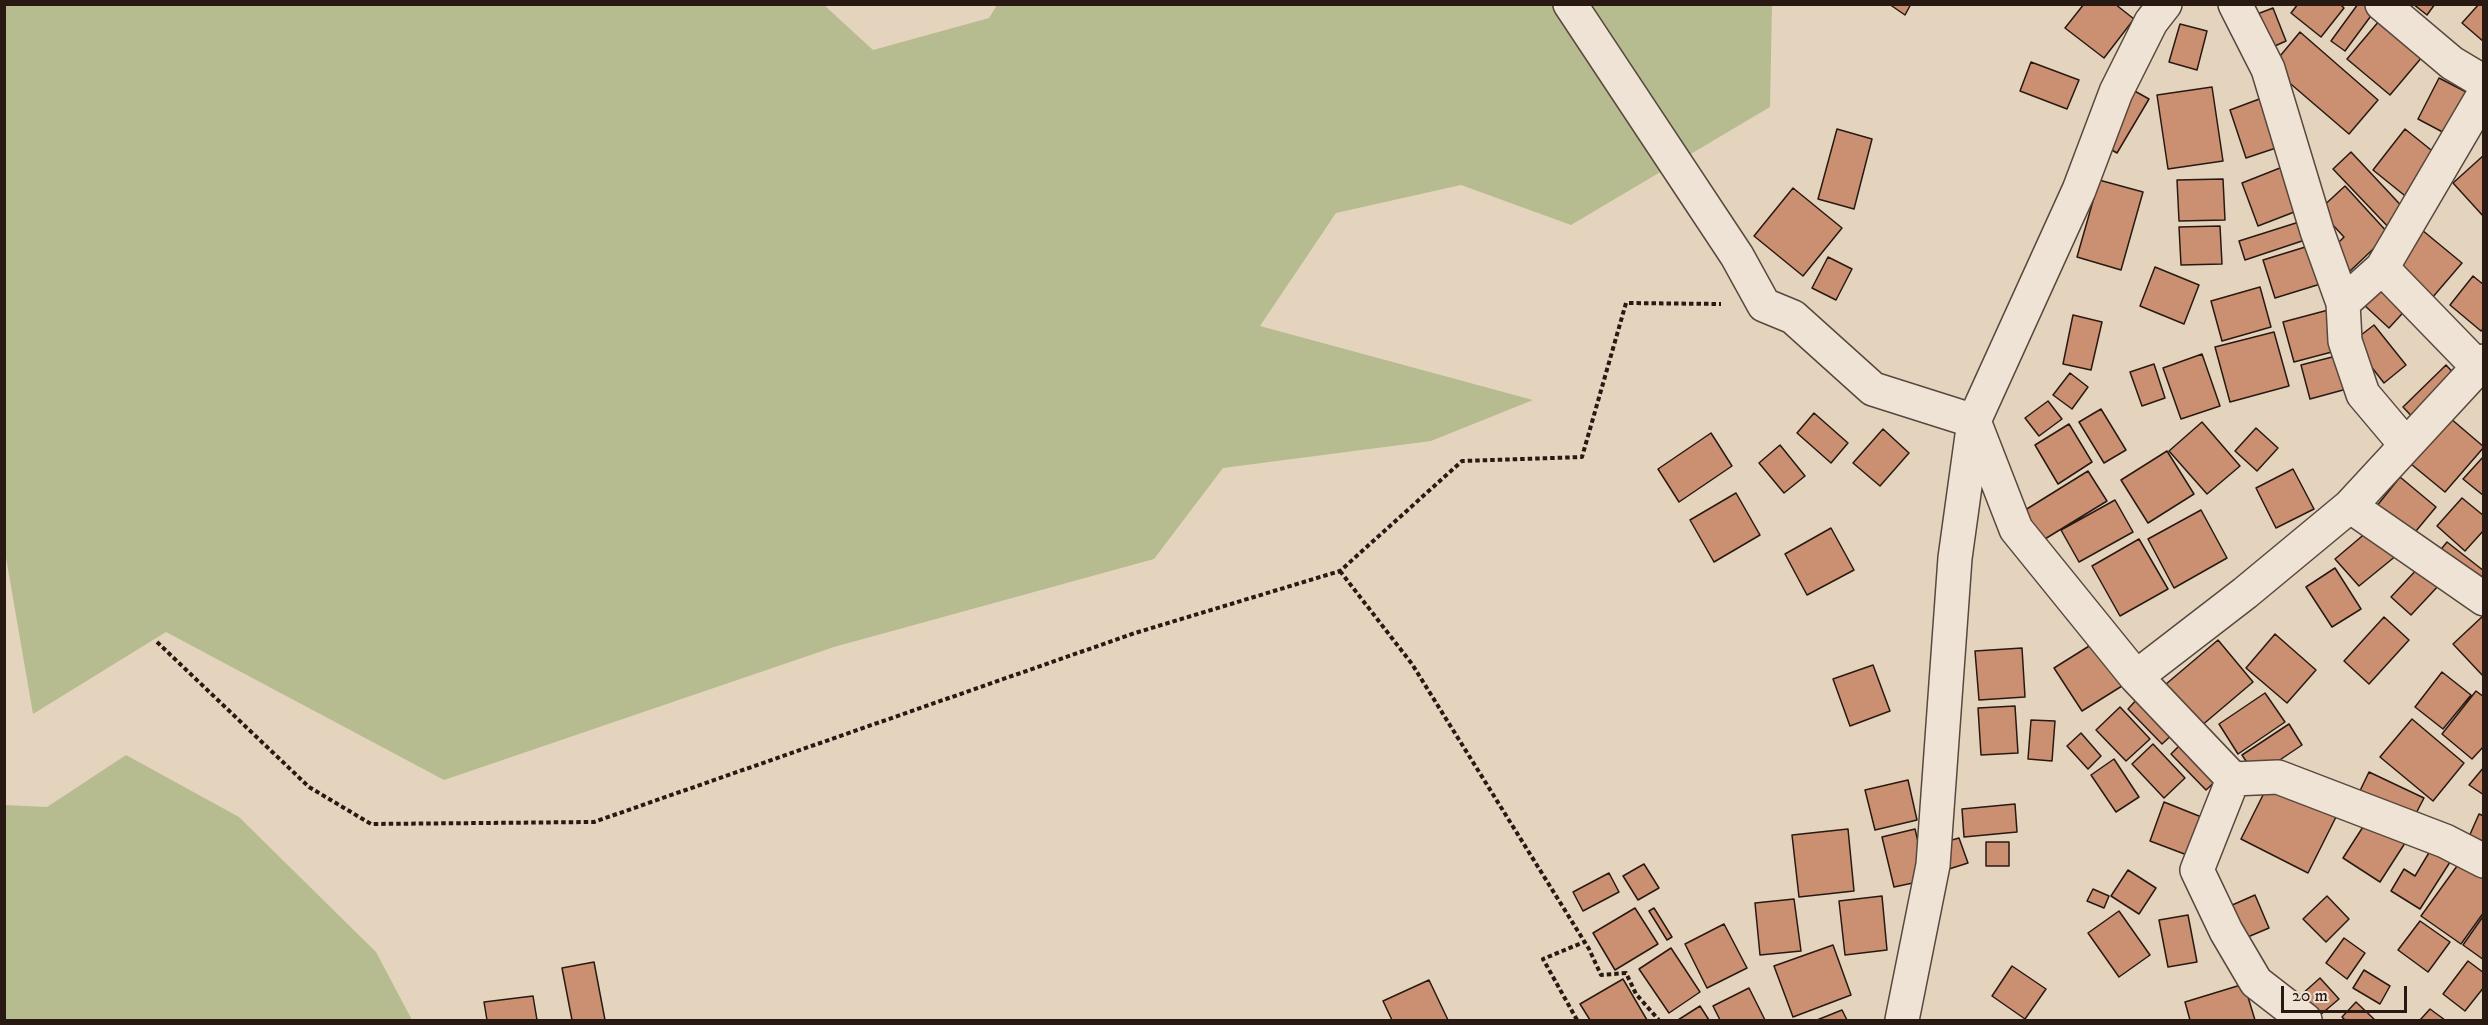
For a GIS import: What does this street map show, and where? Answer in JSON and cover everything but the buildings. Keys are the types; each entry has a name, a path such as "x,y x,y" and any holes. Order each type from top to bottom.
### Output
{"street":[{"path":"1570,4 1737,256 1764,304 1793,317 1873,389 1974,421"},
{"path":"1902,1020 1933,865 1955,558 1974,421 2079,190 2116,92 2151,22 2165,4"},
{"path":"2235,4 2268,69 2317,231 2343,303 2345,341 2363,394 2406,445"},
{"path":"2382,4 2452,63 2484,82"},
{"path":"2343,303 2382,268 2484,94"},
{"path":"2136,677 2350,506 2481,364 2382,268"},
{"path":"1974,421 2016,529 2136,677 2233,779 2278,777 2445,841 2484,861"},
{"path":"2350,506 2484,599"},
{"path":"2233,779 2197,870 2226,932 2256,982 2305,1020"}],"path":[{"path":"157,642 309,787 371,824 594,822 1135,633 1340,571 1462,460 1582,456 1626,303 1764,304"},
{"path":"1340,571 1413,664 1584,942 1601,975 1626,973 1636,994 1658,1020"},
{"path":"1577,1020 1543,959 1584,942"}],"green space":[{"path":"4,5 824,5 873,50 989,18 997,5 1772,5 1770,107 1571,225 1461,185 1336,213 1260,326 1533,400 1431,441 1223,468 1154,559 834,647 444,780 166,632 33,714 4,546"},
{"path":"126,755 239,817 376,952 412,1020 5,1020 5,805 47,807"}]}
